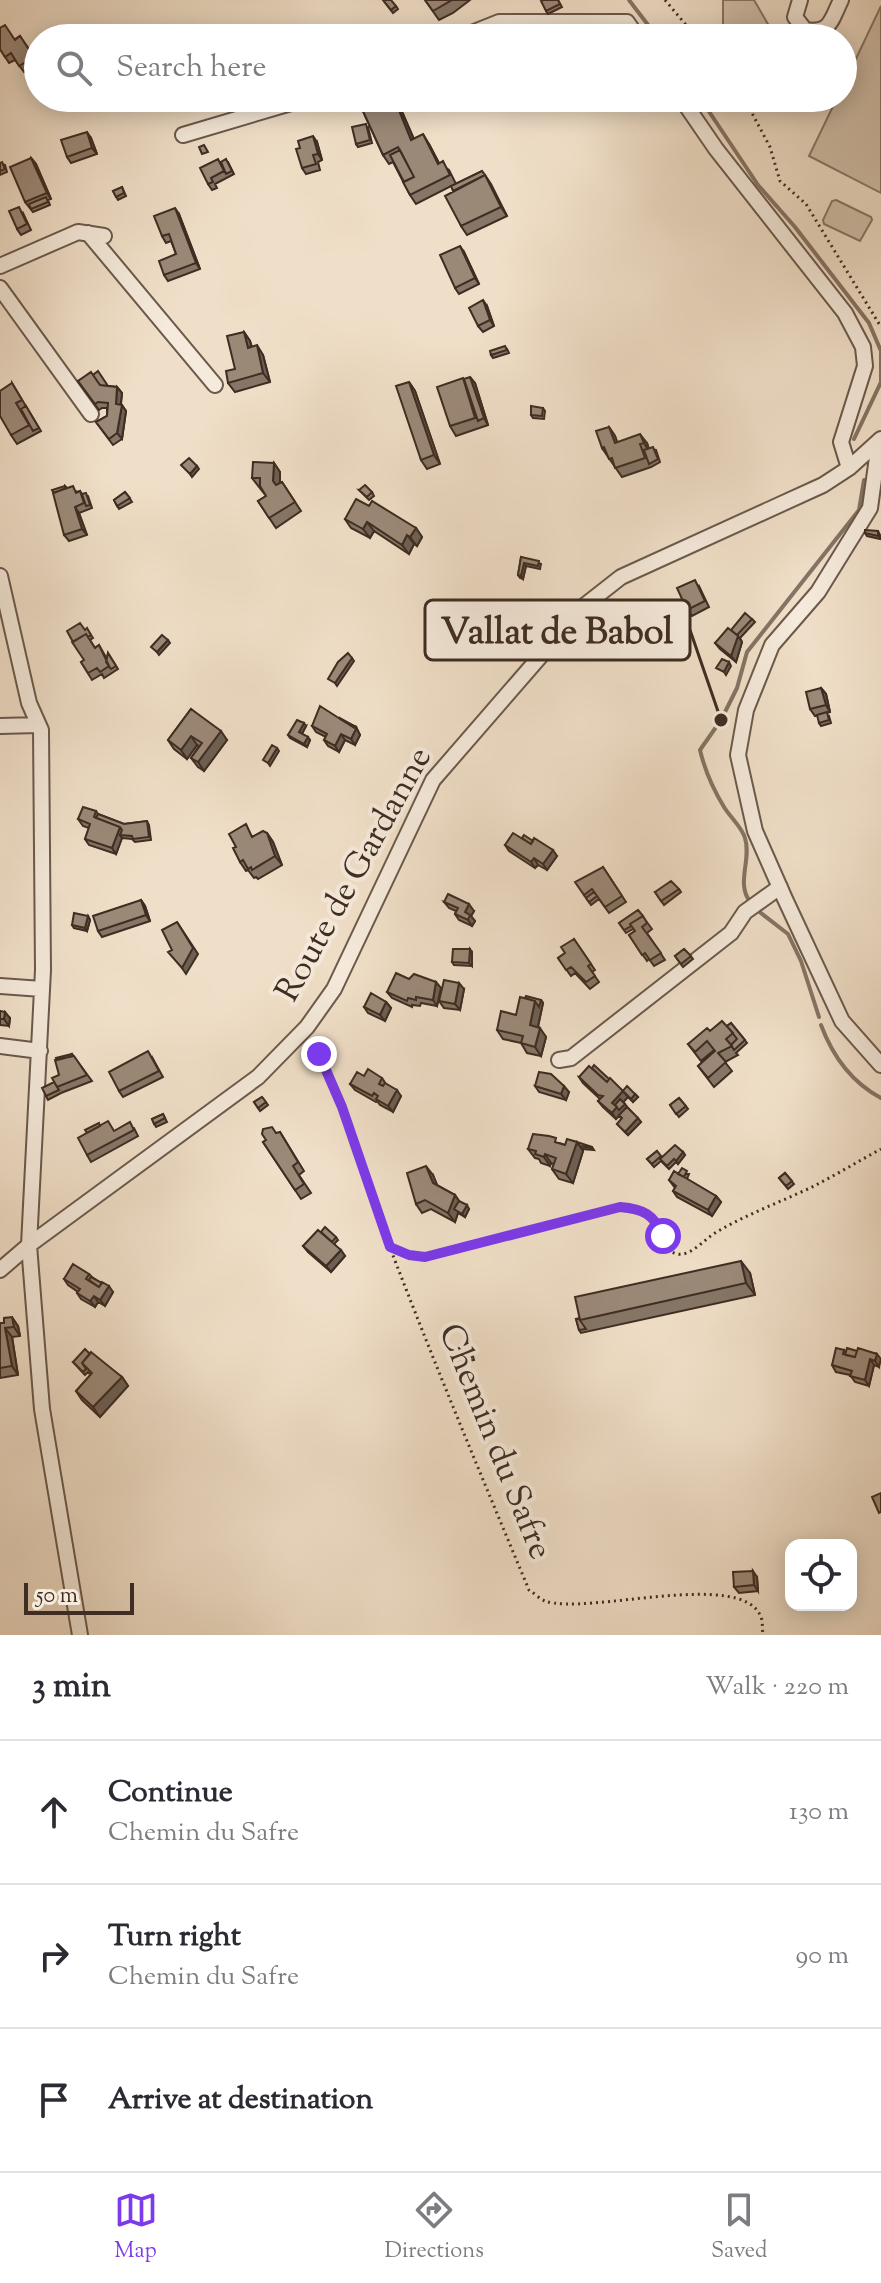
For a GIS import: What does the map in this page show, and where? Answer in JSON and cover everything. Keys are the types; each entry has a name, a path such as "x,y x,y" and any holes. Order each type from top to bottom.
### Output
{"street":[{"path":"800,0 795,17 800,24"},
{"path":"829,24 841,0"},
{"path":"494,24 628,24"},
{"path":"183,135 261,112"},
{"path":"691,112 716,149 845,313 863,347 865,366 841,442 849,468"},
{"path":"0,266 78,232 104,236"},
{"path":"88,233 215,385"},
{"path":"0,288 91,414"},
{"path":"880,441 870,508 818,592 772,645 746,710 738,755 755,831 780,887 842,1021 881,1065"},
{"name":"Route de Gardanne","path":"0,1270 29,1245 258,1077 307,1027 334,989 433,780 584,606 621,577 823,485 849,468 880,441"},
{"path":"0,576 7,639 41,730 42,989 29,1245 42,1409 80,1635"},
{"path":"0,726 38,725"},
{"path":"559,1060 571,1058 645,1002 731,933 745,912 780,887"},
{"path":"0,986 42,989"},
{"path":"0,1046 40,1051"}],"path":[{"path":"665,0 685,24"},
{"path":"751,112 770,147 780,181 806,204 881,327"},
{"name":"Chemin du Safre","path":"307,1027 342,1107 390,1247 529,1590 545,1600 569,1604 712,1593 739,1598 755,1608 761,1617 763,1635"},
{"path":"390,1247 409,1255 425,1257 620,1207 648,1213 657,1222 667,1247 676,1254 686,1253 714,1234 812,1187 881,1149"}],"shaded area":[{"path":"723,0 754,0 768,24 723,24"},
{"path":"881,6 881,193 809,156 830,112 857,112 857,57"},
{"path":"836,200 871,217 860,241 824,224 832,201"}],"building":[{"path":"383,0 391,0 396,6 391,10"},
{"path":"425,0 452,0 433,11"},
{"path":"558,0 560,4 546,11 541,1"},
{"path":"5,25 15,40 20,36 24,42 24,63 19,66 11,53 5,57 0,49 0,28"},
{"path":"363,112 400,112 411,140 423,134 438,164 443,161 450,175 410,195 403,182 414,177 398,147 383,155"},
{"path":"366,124 370,140 356,144 352,127"},
{"path":"87,132 92,148 67,157 61,140"},
{"path":"313,136 318,154 313,155 316,164 302,168 296,149 300,148 298,141"},
{"path":"204,145 208,152 202,154 199,147"},
{"path":"400,150 414,177 404,182 390,155"},
{"path":"31,158 47,193 25,202 10,167"},
{"path":"218,159 224,171 211,178 213,182 208,184 200,168"},
{"path":"226,159 232,171 226,174 221,162"},
{"path":"482,171 485,175 453,191 451,186"},
{"path":"485,175 501,207 461,226 445,196"},
{"path":"122,187 124,193 116,197 113,191"},
{"path":"46,197 48,202 31,209 29,204"},
{"path":"19,207 27,224 17,229 9,211"},
{"path":"175,208 196,263 164,275 159,261 176,254 169,234 162,236 154,216"},
{"path":"460,246 475,278 455,288 440,255"},
{"path":"483,300 490,320 478,326 469,308"},
{"path":"244,332 248,348 257,345 263,373 228,383 226,371 235,369 227,336"},
{"path":"505,346 507,350 491,355 490,351"},
{"path":"98,371 108,386 100,385 93,375"},
{"path":"91,372 100,385 117,387 116,404 122,405 117,433 109,439 96,422 107,416 108,403 95,404 78,381"},
{"path":"470,377 484,418 478,421 464,379"},
{"path":"463,378 475,418 450,426 437,387"},
{"path":"409,382 434,455 421,460 396,386"},
{"path":"12,383 22,400 16,403 29,425 11,435 0,416 0,391"},
{"path":"26,406 39,428 33,431 21,409"},
{"path":"531,406 543,408 542,416 531,415"},
{"path":"609,427 615,443 640,434 645,458 615,468 612,458 609,459 602,448 596,431"},
{"path":"653,447 658,459 649,464 644,450"},
{"path":"189,458 197,466 190,474 181,465"},
{"path":"253,462 274,463 273,481 276,485 282,482 295,502 269,518 258,501 266,496 260,486 260,478 252,478"},
{"path":"365,485 372,492 367,497 359,490"},
{"path":"73,486 76,493 80,491 84,503 75,507 82,529 64,535 53,493"},
{"path":"125,492 130,498 117,506 114,500"},
{"path":"86,493 90,505 86,506 82,494"},
{"path":"356,499 369,506 372,501 416,528 410,537 407,535 402,545 367,522 363,529 345,519"},
{"path":"865,530 878,531 878,536 865,533"},
{"path":"521,557 539,561 538,566 524,563 521,576 518,575"},
{"path":"695,580 705,601 687,610 677,588"},
{"path":"745,613 752,619 737,635 731,630"},
{"path":"80,623 91,635 88,637 86,634 73,642 67,631"},
{"path":"728,628 738,636 731,656 715,643"},
{"path":"86,634 95,648 99,645 109,666 100,672 97,668 88,673 81,662 84,660 72,642"},
{"path":"162,635 168,640 157,652 151,647"},
{"path":"108,653 116,666 111,669 106,662"},
{"path":"348,653 352,658 335,683 328,679 338,662"},
{"path":"722,659 729,662 724,672 716,668"},
{"path":"821,688 826,705 810,709 806,692"},
{"path":"320,706 356,729 351,739 341,734 335,746 324,740 327,734 312,726"},
{"path":"191,709 221,731 198,762 191,758 202,743 191,736 181,750 168,740"},
{"path":"827,712 829,720 819,723 817,715"},
{"path":"297,720 304,723 299,732 308,737 304,744 288,735"},
{"path":"272,745 277,748 268,763 263,760"},
{"path":"83,807 96,811 94,817 120,827 112,848 85,839 90,824 78,819"},
{"path":"98,814 124,824 147,821 149,837 133,839 132,836 120,835 120,827 96,818"},
{"path":"246,824 252,837 263,831 267,833 275,856 252,870 243,860 240,862 229,834"},
{"path":"513,833 531,844 534,838 553,850 543,864 534,858 531,862 505,845"},
{"path":"603,867 622,896 605,907 592,889 584,895 575,882"},
{"path":"671,881 679,889 661,901 655,892"},
{"path":"594,892 597,896 589,902 586,898"},
{"path":"448,894 469,904 465,912 470,915 468,920 455,914 458,908 444,902"},
{"path":"141,900 146,915 98,931 93,916"},
{"path":"638,910 643,916 624,930 619,923"},
{"path":"74,913 88,916 85,928 72,925"},
{"path":"643,916 647,923 642,927 661,953 650,960 645,953 642,955 629,935 635,931 630,924"},
{"path":"177,922 193,948 182,968 168,952 172,950 162,930"},
{"path":"574,939 591,964 588,966 595,976 586,982 571,967 566,970 558,958 565,953 561,947"},
{"path":"453,949 470,949 469,963 452,962"},
{"path":"684,949 691,956 681,964 675,956"},
{"path":"396,973 409,979 414,974 436,982 433,1000 416,997 416,1000 408,998 407,1001 387,992"},
{"path":"444,980 459,983 455,1004 439,1001"},
{"path":"371,993 386,1002 380,1015 364,1007"},
{"path":"520,997 535,1001 530,1025 540,1028 535,1047 521,1043 523,1036 497,1030 501,1011 516,1015"},
{"path":"525,998 541,1000 539,1007 535,1001"},
{"path":"722,1021 733,1033 726,1039 732,1046 718,1053 726,1062 708,1078 698,1066 715,1051 707,1041 695,1052 688,1044 707,1028 710,1031"},
{"path":"731,1023 745,1040 734,1050 731,1045 737,1039 727,1026"},
{"path":"148,1051 159,1071 119,1091 109,1072"},
{"path":"74,1056 87,1075 57,1087 52,1078 59,1075 55,1060"},
{"path":"594,1065 609,1079 607,1082 592,1068"},
{"path":"589,1066 607,1082 610,1078 623,1091 612,1103 617,1107 612,1113 598,1101 603,1096 579,1077"},
{"path":"368,1069 382,1078 379,1084 383,1086 385,1083 397,1090 388,1106 376,1099 378,1096 374,1093 372,1096 350,1084 357,1072 364,1076"},
{"path":"539,1072 551,1074 564,1086 561,1094 535,1086"},
{"path":"54,1082 59,1090 46,1096 42,1088"},
{"path":"627,1086 635,1094 631,1099 623,1091"},
{"path":"262,1097 266,1102 258,1108 254,1102"},
{"path":"679,1098 686,1106 676,1114 670,1105"},
{"path":"620,1099 625,1104 619,1110 615,1105"},
{"path":"627,1107 638,1118 625,1132 617,1124 622,1118 619,1115"},
{"path":"163,1114 165,1118 154,1124 152,1119"},
{"path":"108,1121 114,1131 130,1122 134,1130 87,1155 78,1138"},
{"path":"99,1123 100,1126 87,1133 85,1130"},
{"path":"272,1127 276,1133 280,1132 298,1162 293,1166 304,1184 295,1190 263,1142 266,1140 263,1129"},
{"path":"533,1134 556,1138 555,1142 565,1145 567,1139 577,1142 566,1174 552,1169 556,1158 545,1154 544,1157 528,1149"},
{"path":"675,1145 683,1152 667,1166 660,1159"},
{"path":"657,1151 661,1156 652,1164 647,1159"},
{"path":"426,1166 433,1183 455,1195 448,1213 425,1200 416,1204 407,1173"},
{"path":"682,1168 687,1171 684,1177 678,1174"},
{"path":"674,1171 716,1196 708,1210 673,1191 676,1186 669,1180"},
{"path":"785,1173 792,1181 786,1186 779,1178"},
{"path":"459,1201 467,1205 462,1214 454,1209"},
{"path":"325,1227 336,1237 332,1242 321,1232"},
{"path":"318,1230 341,1250 326,1266 303,1246"},
{"path":"741,1261 746,1283 580,1320 575,1297"},
{"path":"73,1264 89,1274 86,1279 99,1287 102,1282 109,1286 100,1300 94,1296 90,1301 77,1293 80,1289 64,1279"},
{"path":"91,1277 102,1283 99,1287 89,1280"},
{"path":"12,1317 14,1327 5,1328 12,1366 0,1368 0,1323 4,1323 4,1318"},
{"path":"576,1319 579,1319 586,1329 579,1330"},
{"path":"469,1346 471,1357 454,1361 451,1350"},
{"path":"836,1348 844,1350 843,1354 855,1357 858,1348 877,1354 875,1361 870,1359 865,1380 850,1376 852,1371 832,1365"},
{"path":"847,1348 857,1351 855,1357 845,1355"},
{"path":"85,1349 90,1354 82,1363 86,1369 83,1372 73,1362"},
{"path":"91,1352 122,1377 93,1407 76,1391 92,1373 82,1363"},
{"path":"881,1493 881,1512 879,1513 872,1497"},
{"path":"753,1571 754,1585 734,1587 733,1572"}],"waterway":[{"path":"629,0 647,24"},
{"path":"709,112 758,185 795,227 869,323 881,351 881,382 854,439"},
{"path":"751,903 744,888 745,838 716,793 700,750 721,720 737,688 747,652 859,510 864,480"},
{"path":"757,910 788,934 801,961 819,1017"},
{"path":"821,1025 844,1068 881,1098"}],"place":[{"name":"Vallat de Babol","path":"721,720"}],"route":[{"path":"319,1054 342,1107 390,1247 409,1255 425,1257 620,1207 648,1213 657,1222 663,1236"}]}
